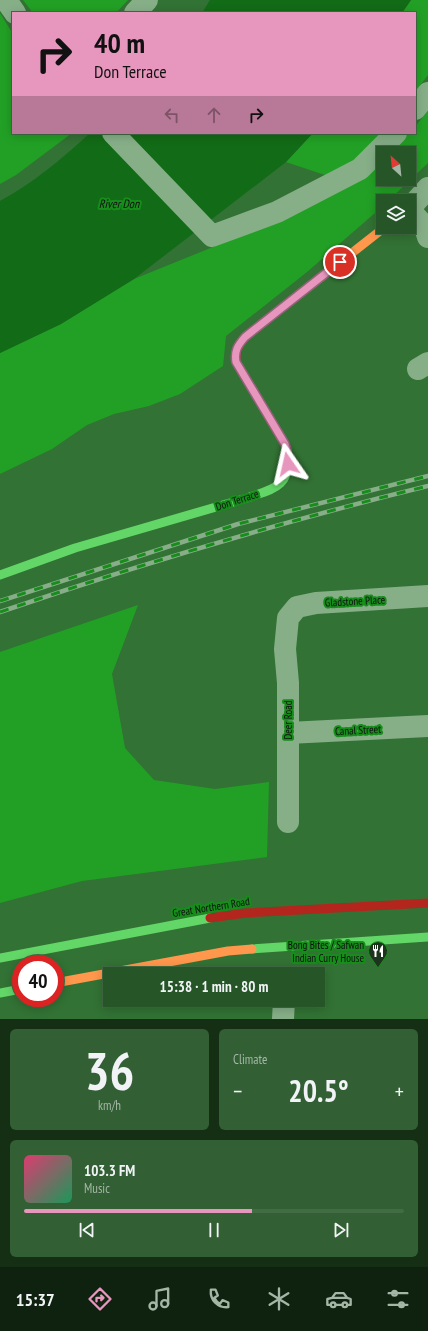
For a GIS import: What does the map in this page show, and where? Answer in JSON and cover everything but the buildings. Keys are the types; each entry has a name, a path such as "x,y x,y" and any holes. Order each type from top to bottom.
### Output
{"main road":[{"name":"Don Terrace","path":"0,575 75,548 247,498 274,488 284,481 288,471 287,450 236,362 234,355 236,349 245,337 376,234"},
{"name":"Great Northern Road","path":"0,958 203,919 246,913 428,902"},
{"path":"64,981 228,951 294,944 428,937"},
{"path":"0,993 12,991"}],"street":[{"path":"6,0 14,12"},
{"path":"136,12 147,0"},
{"path":"416,108 428,93"},
{"path":"113,134 212,236 277,212 360,169 395,134"},
{"path":"416,201 428,188"},
{"path":"416,217 425,227 428,237"},
{"name":"Gladstone Place","path":"288,618 297,607 316,603 428,596"},
{"name":"Deer Road","path":"288,618 285,649 288,684 288,822"},
{"name":"Canal Street","path":"288,733 428,726"},
{"path":"283,1019 284,1007"}],"shaded area":[{"path":"23,0 128,0 117,12 32,12"},
{"path":"411,0 428,0 428,75 416,91 416,12 403,12"},
{"path":"0,13 12,32 12,134 71,134 16,175 0,184"},
{"path":"428,110 428,163 416,174 416,146 396,146 408,134 416,134 416,126"},
{"path":"312,134 382,134 360,158 325,175 286,162"},
{"path":"376,163 376,186 404,186 395,194 376,194 376,212 307,272 226,336 223,366 180,394 149,406 114,414 87,425 52,449 0,474 0,353 61,324 134,279 255,230"},
{"path":"138,605 112,674 125,748 154,780 215,789 269,782 267,857 82,881 0,903 0,652"}],"water":[{"path":"210,0 411,0 403,12 203,12"},
{"name":"River Don","path":"89,134 312,134 286,162 134,279 61,324 0,353 0,201 47,170"}],"railway":[{"path":"0,601 238,524 428,476"},
{"path":"0,612 213,544 374,499 428,486"}],"traffic: fast":[{"path":"0,575 75,548 264,492 278,486 282,481 286,475 288,467 288,456"},
{"path":"0,958 210,918"},
{"path":"252,949 428,937"},
{"path":"0,993 12,991"}],"traffic: slow":[{"path":"306,289 376,234"},
{"path":"64,981 228,951 252,949"}],"traffic: jam":[{"path":"288,456 285,444 236,362 236,355 239,346 245,337 306,289"},
{"path":"210,918 246,913 428,903"}],"place":[{"name":"Bong Bites / Safwan Indian Curry House","path":"378,968"}],"route":[{"path":"288,464 285,444 236,362 234,355 236,349 245,337 340,262"}]}
